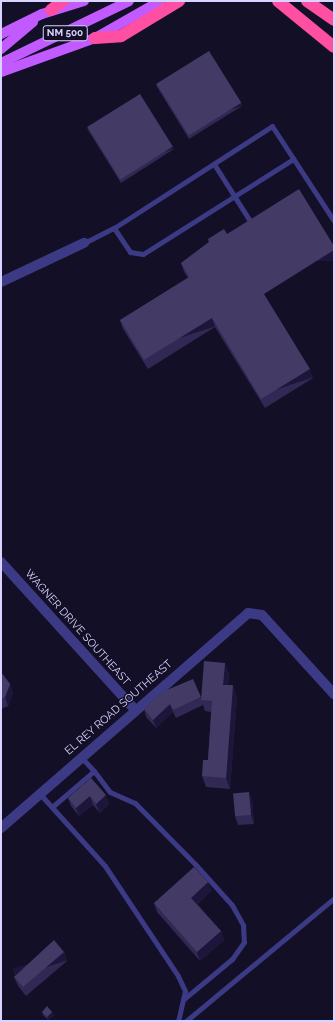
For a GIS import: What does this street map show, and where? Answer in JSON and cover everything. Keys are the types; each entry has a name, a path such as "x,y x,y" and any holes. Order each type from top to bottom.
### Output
{"highway":[{"path":"46,12 63,1"},
{"path":"95,38 121,36 179,1"},
{"path":"278,1 306,27 334,47"},
{"path":"307,1 334,20"}],"main road":[{"name":"NM 500","path":"1,34 46,12 84,1"},
{"name":"NM 500","path":"1,64 128,1"},
{"path":"1,72 95,38 160,1"},
{"path":"1,49 46,12"}],"street":[{"path":"1,282 84,243"},
{"name":"WAGNER DRIVE SOUTHEAST","path":"1,562 135,710"},
{"name":"EL REY ROAD SOUTHEAST","path":"1,828 245,614 256,612 334,694"}],"lane":[{"path":"84,243 114,228 272,126 334,221"},
{"path":"114,228 130,252 143,254 293,159"},
{"path":"214,164 250,221"},
{"path":"82,758 110,792 135,803 196,864 232,905 243,924 244,942 232,959 184,1000"},
{"path":"52,807 94,771"},
{"path":"40,794 116,882 178,976 185,991 178,1021"},
{"path":"186,1021 334,898"}],"building":[{"path":"209,51 241,103 189,136 156,84"},
{"path":"140,94 173,147 120,179 87,127"},
{"path":"299,189 334,246 334,250 264,294 310,369 261,399 212,318 144,360 120,320 189,277 181,263 209,242 208,239 224,229 227,234"},
{"path":"204,661 225,663 223,685 233,685 226,778 202,776 203,760 208,760 212,701 201,700"},
{"path":"1,672 10,684 5,697 1,699"},
{"path":"193,679 201,697 173,710 170,704 153,720 144,709 162,692"},
{"path":"91,778 106,795 96,804 90,796 76,808 68,798"},
{"path":"249,792 251,815 235,816 233,793"},
{"path":"194,867 208,882 191,898 221,931 197,952 154,903"},
{"path":"54,940 64,952 23,987 14,977"},
{"path":"47,1006 52,1012 47,1017 42,1012"}]}
